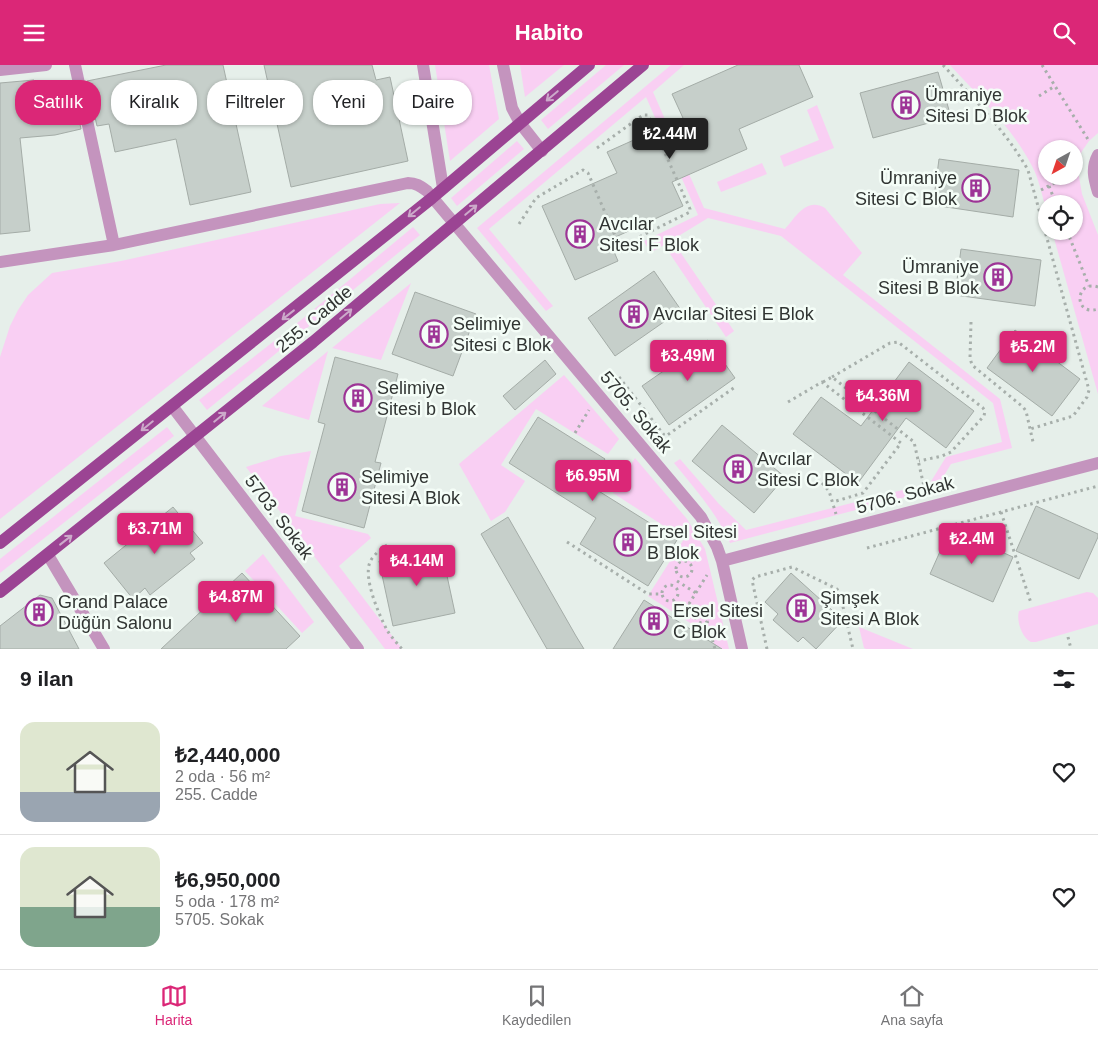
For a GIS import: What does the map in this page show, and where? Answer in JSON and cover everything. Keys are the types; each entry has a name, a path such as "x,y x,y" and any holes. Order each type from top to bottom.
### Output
{"main road":[{"name":"255. Cadde","path":"0,543 432,197 589,65"},
{"name":"255. Cadde","path":"0,592 313,342 643,65"}],"street":[{"path":"0,70 46,65"},
{"path":"75,65 114,245"},
{"path":"423,65 443,188"},
{"path":"503,65 512,108 520,123 542,151"},
{"path":"1098,155 1093,172 1098,192"},
{"name":"5705. Sokak","path":"0,262 114,245 408,183 415,183 421,186 696,511 710,531 722,561 742,649"},
{"name":"5703. Sokak","path":"172,406 358,649"},
{"name":"5706. Sokak","path":"722,561 1098,463"},
{"path":"48,555 104,649"}],"path":[{"path":"943,65 999,126 1015,147 1028,170 1089,390 1088,397 1070,418 1030,429"},
{"path":"1042,65 1089,141"},
{"path":"1038,96 1055,86"},
{"path":"597,148 643,115 648,115 690,213 637,238"},
{"path":"519,224 536,198 583,170 588,173 623,254"},
{"path":"1041,190 1049,186 1052,195"},
{"path":"1071,240 1089,286"},
{"path":"1098,287 1089,286 1080,294 1082,306 1089,311 1098,311"},
{"path":"971,322 970,358 972,365 1023,407 1026,411 1033,442"},
{"path":"788,402 890,343 898,342 985,411 984,417 951,451 919,461"},
{"path":"619,377 666,436 735,387"},
{"path":"832,377 914,442 925,492"},
{"path":"822,382 901,443 863,493 833,502"},
{"path":"575,433 592,407"},
{"path":"822,483 829,491 837,515"},
{"path":"867,548 1098,486"},
{"path":"1002,511 1031,603"},
{"path":"567,542 648,594 662,594"},
{"path":"387,545 371,559 369,564 371,589 381,618 402,649"},
{"path":"683,561 688,562 692,569 691,574 686,577 680,576 676,571 677,566 683,561"},
{"path":"767,649 752,580 756,577 792,567 837,589 840,594 854,649"},
{"path":"682,615 710,569"},
{"path":"674,586 680,576"},
{"path":"677,581 696,593"},
{"path":"666,585 674,586 678,592 674,599 667,600 662,594 666,585"},
{"path":"688,605 696,610"},
{"path":"702,607 708,609 710,617 702,623 695,616 696,610 702,607"},
{"path":"707,621 715,649"},
{"path":"1068,637 1071,649"}],"shaded area":[{"path":"435,65 489,65 499,119 450,161 444,125 472,125 472,80 437,80"},
{"path":"520,65 564,65 525,97"},
{"path":"606,65 624,65 548,129 541,120"},
{"path":"671,65 684,65 653,92 704,208 785,229 797,214 807,207 818,205 825,208 862,253 843,275 1000,399 1012,448 951,464 936,489 730,543 712,511 674,463 680,459 719,504 746,530 930,483 946,457 1002,442 993,403 781,236 708,218 672,240 734,331 726,337 664,245 650,253 644,241 698,215 646,97 489,229 553,306 546,311 477,228"},
{"path":"950,65 1098,65 1098,133 1083,150 1083,140 1038,140 1038,180 1015,138"},
{"path":"817,105 834,148 784,167 780,156 819,140 807,110"},
{"path":"517,141 524,149 457,206 451,198"},
{"path":"762,163 767,174 721,192 717,182"},
{"path":"1039,185 1080,185 1082,195 1042,195"},
{"path":"1083,197 1098,235 1098,394 1055,240 1083,240"},
{"path":"400,203 0,519 0,357 10,326 18,310 28,295 52,273 121,261 380,204"},
{"path":"413,227 420,235 207,410 199,400 301,320"},
{"path":"411,283 381,360 332,348"},
{"path":"328,351 309,420 262,406"},
{"path":"564,375 619,439 608,454 536,409 501,465 525,481 505,512 491,521 459,464"},
{"path":"167,427 174,436 0,573 0,559"},
{"path":"311,451 295,516 368,534 371,538 339,566 402,649 385,649 246,467 281,456"},
{"path":"635,458 687,519 705,549 729,649 714,649 712,637 648,596 684,539 613,493"},
{"path":"263,554 314,622 302,633 245,571"},
{"path":"1087,592 1093,593 1098,598 1098,624 1036,642 1031,642 1022,633 1019,624 1019,611"},
{"path":"859,627 913,649 866,649 864,648"}],"building":[{"path":"166,65 223,65 226,80 207,80 207,125 236,125 251,192 190,205 176,139 115,152 109,124 97,126 101,125 101,80 92,80"},
{"path":"264,65 372,65 376,80 390,77 393,91 393,125 400,125 408,161 291,187 277,125 303,125 303,80 267,80"},
{"path":"738,65 799,65 813,97 739,129 747,149 672,182 683,206 609,240 618,261 575,280 542,206 617,173 607,152 683,118 672,94"},
{"name":"Ümraniye Sitesi D Blok","path":"938,72 951,117 873,138 860,93"},
{"path":"15,82 15,125 80,125 81,129 55,135 20,138 30,231 0,234 0,83"},
{"name":"Ümraniye Sitesi C Blok","path":"939,159 1019,170 1013,217 933,205"},
{"name":"Ümraniye Sitesi B Blok","path":"961,249 1041,260 1035,306 955,295"},
{"name":"Avcılar Sitesi E Blok","path":"654,271 681,310 615,356 588,318"},
{"name":"Selimiye Sitesi c Blok","path":"415,292 476,314 453,376 392,354"},
{"path":"1015,330 1080,379 1052,416 987,368"},
{"path":"708,340 735,378 669,425 642,386"},
{"path":"335,357 398,374 375,462 381,463 364,528 302,511 325,424 318,422"},
{"path":"545,360 556,374 515,410 503,396"},
{"path":"909,362 974,411 946,448 906,418 858,483 793,434 821,397 861,426"},
{"path":"538,417 605,459 589,485 677,540 648,586 580,544 596,518 509,463"},
{"name":"Avcılar Sitesi C Blok","path":"722,425 785,477 754,513 692,461"},
{"path":"1036,506 1098,534 1079,579 1016,551"},
{"path":"173,507 203,543 190,553 195,559 150,595 145,588 133,599 104,563"},
{"path":"508,517 584,649 547,649 481,534"},
{"path":"950,529 1013,557 993,602 930,574"},
{"path":"441,548 455,613 393,626 379,561"},
{"path":"242,573 300,636 286,649 161,649"},
{"name":"Şimşek Sitesi A Blok","path":"791,573 843,620 816,649 803,637 798,642 773,620 778,614 765,602"},
{"name":"Grand Palace Düğün Salonu","path":"40,595 52,598 79,649 0,649 0,626"},
{"name":"Ersel Sitesi C Blok","path":"644,600 722,649 613,649"}],"place":[{"name":"Ümraniye Sitesi D Blok","path":"906,105"},
{"name":"Ümraniye Sitesi C Blok","path":"976,188"},
{"name":"Avcılar Sitesi F Blok","path":"580,234"},
{"name":"Ümraniye Sitesi B Blok","path":"998,277"},
{"name":"Avcılar Sitesi E Blok","path":"634,314"},
{"name":"Selimiye Sitesi c Blok","path":"434,334"},
{"name":"Selimiye Sitesi b Blok","path":"358,398"},
{"name":"Avcılar Sitesi C Blok","path":"738,469"},
{"name":"Selimiye Sitesi A Blok","path":"342,487"},
{"name":"Ersel Sitesi B Blok","path":"628,542"},
{"name":"Şimşek Sitesi A Blok","path":"801,608"},
{"name":"Grand Palace Düğün Salonu","path":"39,612"},
{"name":"Ersel Sitesi C Blok","path":"654,621"}]}
